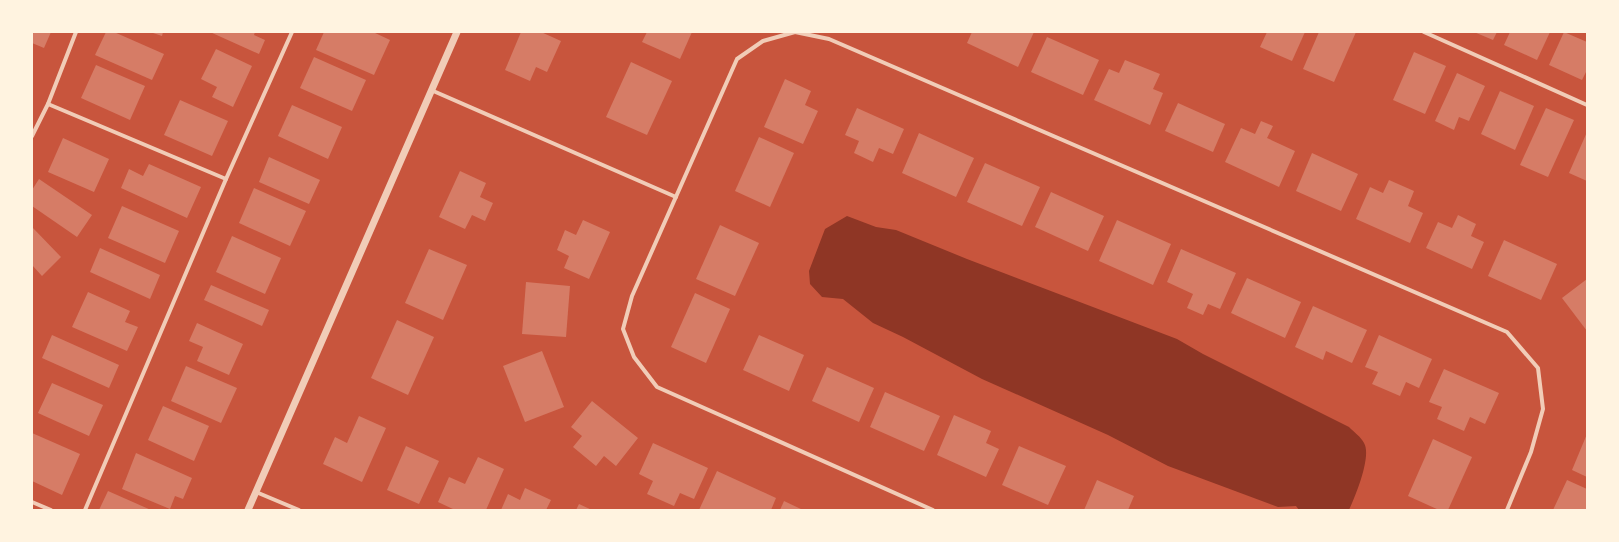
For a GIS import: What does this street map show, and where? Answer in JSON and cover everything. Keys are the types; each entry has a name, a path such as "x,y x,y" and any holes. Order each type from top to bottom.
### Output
{"street":[{"path":"32,136 48,104 76,32"},
{"path":"86,510 226,179 292,32"},
{"path":"248,510 457,32"},
{"path":"933,510 657,387 634,356 623,329 632,296 738,59 762,41 795,32 829,38 1507,332 1538,368 1544,409 1531,452 1507,510"},
{"path":"1424,32 1587,105"},
{"path":"431,90 676,198"},
{"path":"48,104 226,179"},
{"path":"256,492 300,510"},
{"path":"32,502 51,510"}],"shaded area":[{"path":"847,216 876,227 896,230 967,259 1177,339 1203,354 1349,427 1364,443 1366,457 1362,476 1349,510 1299,510 1296,506 1278,507 1168,466 1108,435 982,379 903,337 873,323 843,299 822,297 810,284 809,271 825,229"}],"building":[{"path":"32,32 51,32 44,48 32,43"},
{"path":"106,32 114,32 164,54 152,80 95,55"},
{"path":"150,32 163,32 162,36"},
{"path":"210,32 255,32 254,35 265,40 259,54"},
{"path":"324,32 373,32 390,40 374,75 316,50"},
{"path":"521,32 541,32 561,41 547,72 536,67 530,81 505,70"},
{"path":"647,32 692,32 680,59 642,42"},
{"path":"972,32 1034,32 1018,67 967,43"},
{"path":"1267,32 1305,32 1292,61 1260,47"},
{"path":"1319,32 1356,32 1334,82 1303,69"},
{"path":"1474,32 1497,32 1493,40"},
{"path":"1510,32 1550,32 1537,60 1504,45"},
{"path":"1564,32 1587,42 1587,70 1582,80 1549,65"},
{"path":"1047,37 1099,60 1083,95 1031,72"},
{"path":"216,49 252,66 233,107 212,97 217,87 201,79"},
{"path":"1414,52 1446,66 1425,114 1393,100"},
{"path":"314,57 366,80 352,111 300,88"},
{"path":"1125,60 1160,74 1153,89 1163,93 1150,125 1094,100 1109,69 1119,73"},
{"path":"631,62 672,81 647,135 606,117"},
{"path":"96,65 145,86 130,120 81,98"},
{"path":"1457,73 1485,86 1469,121 1459,117 1454,130 1435,121"},
{"path":"785,79 811,91 805,105 818,111 803,144 764,127"},
{"path":"1500,91 1534,106 1515,150 1481,134"},
{"path":"180,100 228,121 212,156 164,135"},
{"path":"1178,103 1225,124 1213,152 1165,131"},
{"path":"292,105 342,127 328,159 278,136"},
{"path":"857,108 904,129 893,154 879,148 873,162 854,153 859,141 845,135"},
{"path":"1546,108 1574,120 1548,177 1520,165"},
{"path":"1261,121 1273,126 1267,138 1295,151 1279,187 1225,162 1241,128 1255,134"},
{"path":"1587,132 1587,181 1569,173"},
{"path":"919,133 974,158 956,197 902,173"},
{"path":"759,137 794,153 770,207 735,191"},
{"path":"63,138 109,159 94,192 48,172"},
{"path":"1312,153 1358,174 1341,211 1296,191"},
{"path":"269,157 320,180 309,204 259,182"},
{"path":"985,163 1040,187 1022,226 967,202"},
{"path":"149,164 201,187 187,218 121,188 129,169 143,176"},
{"path":"460,171 486,183 480,197 493,203 485,221 472,215 465,229 439,217"},
{"path":"39,179 92,215 77,237 32,206 32,190"},
{"path":"1389,180 1414,191 1408,206 1423,213 1410,243 1356,219 1370,187 1383,193"},
{"path":"254,188 306,211 290,246 239,223"},
{"path":"1051,192 1104,216 1088,251 1035,227"},
{"path":"122,206 179,231 165,263 108,238"},
{"path":"1458,215 1476,224 1471,236 1484,242 1472,269 1426,248 1438,222 1452,228"},
{"path":"583,220 610,232 589,279 564,268 569,256 557,250 565,230 576,235"},
{"path":"1117,220 1171,244 1153,285 1099,261"},
{"path":"720,225 759,243 735,296 696,279"},
{"path":"32,227 61,257 42,276 32,265"},
{"path":"232,236 281,258 265,294 216,272"},
{"path":"1504,240 1557,264 1541,300 1488,276"},
{"path":"100,248 160,275 150,299 90,272"},
{"path":"429,249 467,265 443,320 405,303"},
{"path":"1181,249 1236,273 1220,309 1208,304 1203,315 1187,308 1193,294 1167,282"},
{"path":"1247,278 1301,302 1285,338 1231,313"},
{"path":"1587,279 1587,331 1562,298"},
{"path":"526,282 570,286 566,337 522,334"},
{"path":"211,285 269,310 262,326 204,300"},
{"path":"88,292 130,311 125,322 138,327 127,351 72,327"},
{"path":"695,293 730,309 706,363 671,347"},
{"path":"1313,306 1367,330 1352,363 1326,351 1323,360 1295,347"},
{"path":"397,320 434,337 408,395 371,378"},
{"path":"197,323 243,344 229,375 197,361 203,347 189,341"},
{"path":"52,335 119,365 109,388 42,358"},
{"path":"759,335 804,355 789,391 743,370"},
{"path":"1379,335 1432,359 1419,388 1406,382 1400,396 1372,384 1378,372 1365,367"},
{"path":"542,351 564,407 525,422 503,366"},
{"path":"186,366 237,388 221,423 171,401"},
{"path":"827,367 874,388 859,422 812,401"},
{"path":"1444,369 1499,393 1485,424 1470,417 1464,431 1437,419 1442,407 1429,402"},
{"path":"52,383 103,405 89,436 38,413"},
{"path":"885,392 940,416 924,451 870,427"},
{"path":"592,401 638,438 616,466 604,456 596,466 573,447 582,436 571,427"},
{"path":"163,406 209,426 194,461 148,440"},
{"path":"954,415 991,431 986,443 999,449 986,477 937,455"},
{"path":"359,416 386,428 362,482 323,464 335,437 347,443"},
{"path":"32,433 80,454 62,495 32,481"},
{"path":"1587,434 1587,477 1572,470"},
{"path":"1433,439 1472,457 1448,510 1439,510 1408,496"},
{"path":"653,443 708,468 694,499 680,493 674,506 647,494 653,481 639,474"},
{"path":"406,446 439,461 419,504 387,490"},
{"path":"1019,446 1066,466 1048,505 1002,485"},
{"path":"136,453 192,478 183,499 175,496 170,509 122,489"},
{"path":"478,457 504,469 486,510 455,510 438,502 449,477 465,484"},
{"path":"717,471 776,498 771,510 699,510"},
{"path":"1097,480 1134,496 1128,510 1084,510"},
{"path":"1567,480 1587,489 1587,510 1553,510"},
{"path":"525,488 551,500 546,510 501,510 508,494 520,500"},
{"path":"108,491 151,510 99,510"},
{"path":"784,501 803,510 780,510"},
{"path":"579,504 592,510 576,510"}]}
